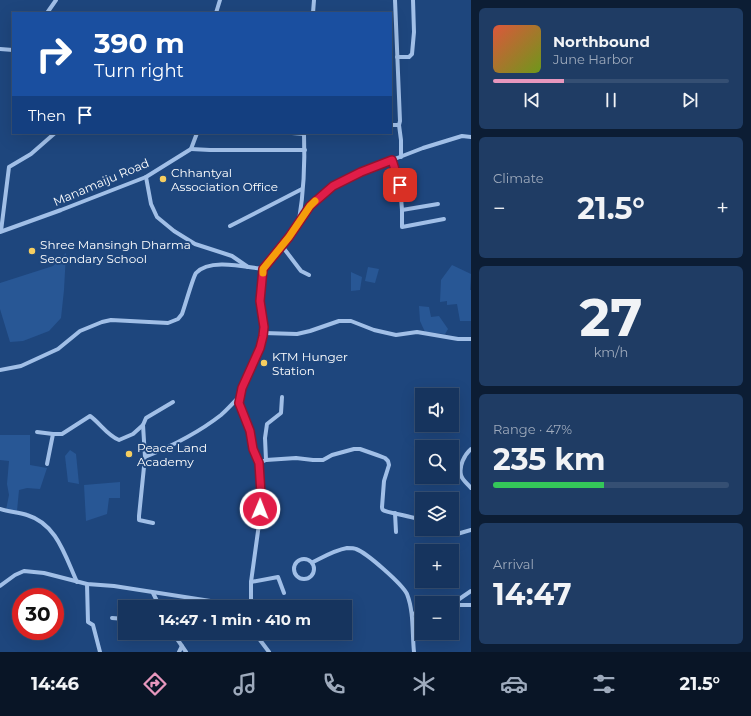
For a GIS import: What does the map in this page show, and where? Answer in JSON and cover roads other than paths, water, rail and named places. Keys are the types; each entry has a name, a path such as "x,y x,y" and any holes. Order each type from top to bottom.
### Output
{"street":[{"path":"48,12 56,0"},
{"path":"216,12 220,0"},
{"path":"313,12 314,0"},
{"path":"395,0 401,157"},
{"path":"397,57 409,57 412,54 414,32 413,0"},
{"path":"0,49 12,50"},
{"path":"392,125 399,125"},
{"path":"1,231 9,167 31,154 54,134"},
{"path":"198,134 191,149 305,150"},
{"path":"299,222 303,196 302,189 305,150 304,134"},
{"path":"250,600 261,494 259,463 253,449 250,431 239,403 239,397 260,348 264,333 260,301 263,269 282,246 310,206 333,186 361,172 423,148 462,136 471,137"},
{"name":"Manamaiju Road","path":"1,231 61,210 146,177 191,149"},
{"path":"392,160 400,185 402,227 444,219"},
{"path":"146,177 151,204 157,216 174,231 195,244 232,256 248,268"},
{"path":"230,226 302,189"},
{"path":"402,210 438,204"},
{"path":"282,246 301,271 309,275"},
{"path":"0,370 21,366 58,349 80,330 102,322 111,320 168,323 178,319 182,314 196,273 204,268 215,264 263,269"},
{"path":"264,333 296,334 339,321 351,320 374,330 396,335 417,332 458,339 471,339"},
{"path":"145,457 182,440 199,430 221,414 239,397"},
{"path":"266,460 265,438 267,424 282,413 282,397"},
{"path":"37,432 62,434 90,416 114,438 119,440 134,434 143,425 146,418 173,402"},
{"path":"143,425 145,457 139,516 140,520 153,523"},
{"path":"47,464 53,434"},
{"path":"259,463 266,460 296,458 322,460 354,448 360,449 385,458 388,461 389,465 384,481 382,507 385,512 395,513 415,519"},
{"path":"471,450 466,454 461,469 461,477 471,488"},
{"path":"0,509 28,515 46,525 57,538 77,582"},
{"path":"395,513 396,532"},
{"path":"459,533 471,530"},
{"path":"313,562 327,555 348,548 357,549 375,562 401,586 407,594 412,614 414,652"},
{"path":"302,558 313,562 315,568 314,574 309,578 304,579 298,577 294,572 294,566 297,561 302,558"},
{"path":"0,586 15,575 24,571 44,573 86,584 114,586 202,600"},
{"path":"251,582 278,577 284,593"},
{"path":"86,584 88,622 93,625 100,652"},
{"path":"459,600 471,591"},
{"path":"153,593 156,600"},
{"path":"459,605 471,605"},
{"path":"112,618 118,618"},
{"path":"178,640 186,652"},
{"path":"260,640 269,652"},
{"path":"179,652 182,646"}],"place":[{"name":"Chhantyal Association Office","path":"163,179"},
{"name":"Shree Mansingh Dharma Secondary School","path":"32,251"},
{"name":"KTM Hunger Station","path":"264,363"},
{"name":"Peace Land Academy","path":"129,454"}]}
